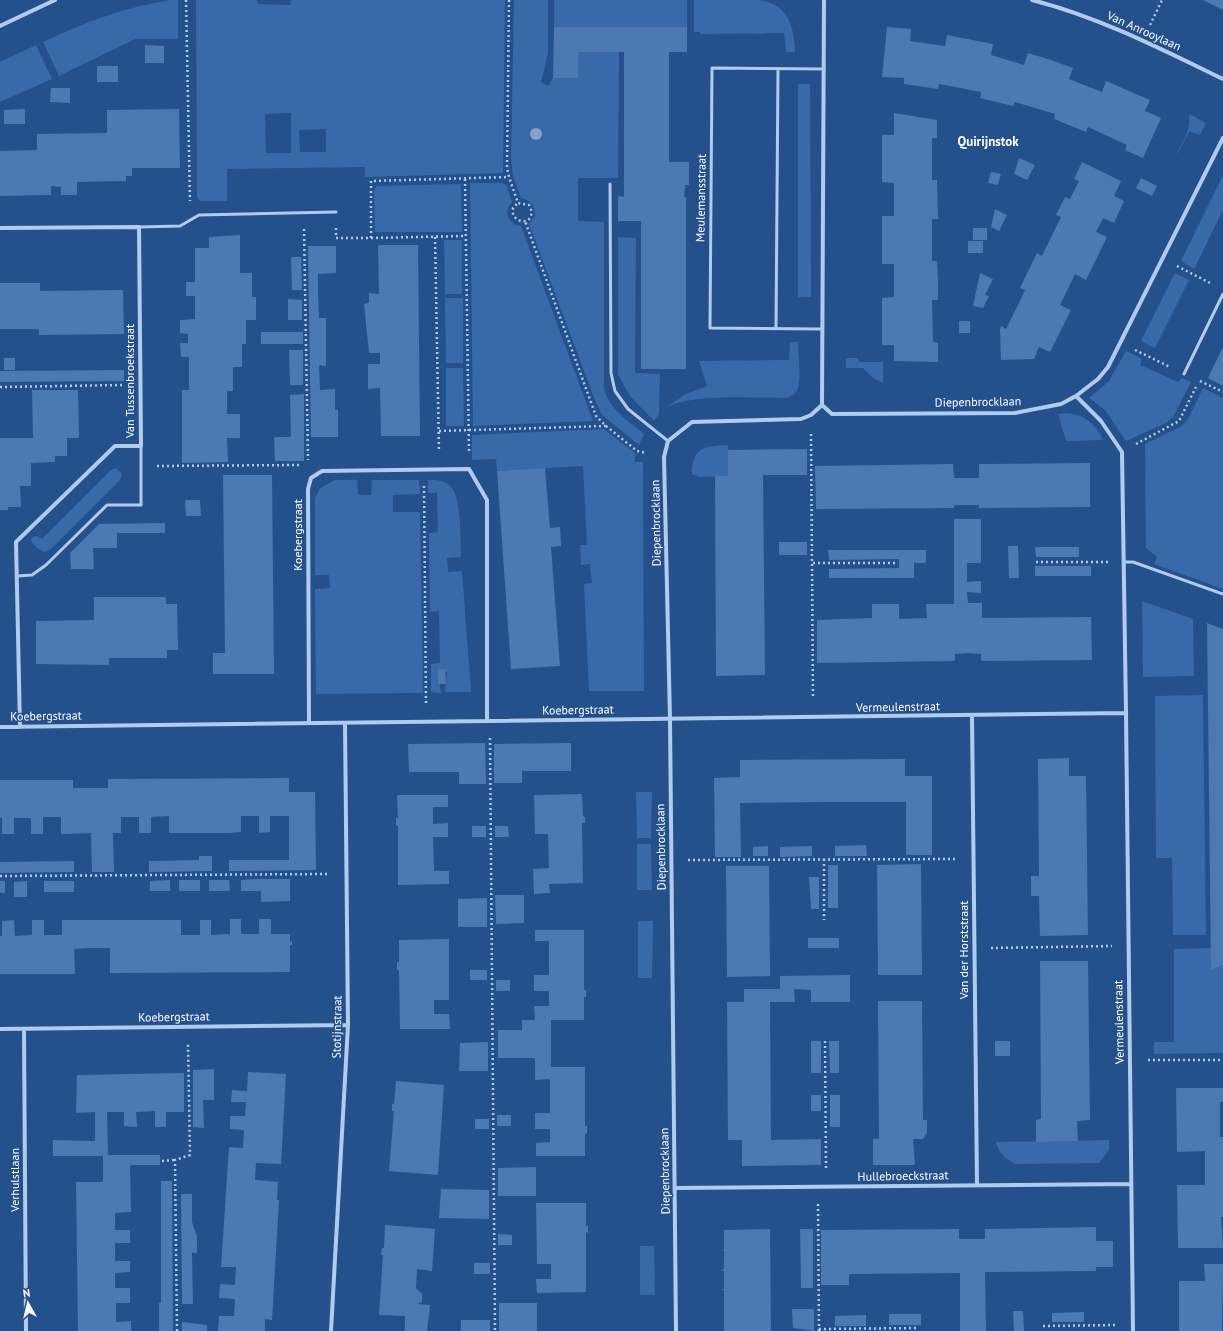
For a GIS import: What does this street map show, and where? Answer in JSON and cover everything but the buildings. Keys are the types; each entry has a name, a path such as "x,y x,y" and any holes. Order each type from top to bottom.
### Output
{"street":[{"path":"0,26 55,0"},
{"path":"668,441 692,422 801,419 811,415 822,405 821,329 824,0"},
{"name":"Van Anrooylaan","path":"1032,0 1057,7 1144,40 1223,79"},
{"name":"Diepenbrocklaan","path":"822,405 832,414 1015,413 1061,404 1076,396 1098,379 1108,367 1223,138"},
{"path":"0,228 139,227"},
{"name":"Van Tussenbroekstraat","path":"20,726 16,542 115,446 141,446 139,227"},
{"path":"1076,396 1101,422 1122,452"},
{"name":"Diepenbrocklaan","path":"668,441 664,457 670,719 676,1331"},
{"name":"Vermeulenstraat","path":"1122,452 1133,1331"},
{"path":"469,469 487,500 489,721"},
{"name":"Koebergstraat","path":"309,723 308,489 311,478 322,472 469,469"},
{"name":"Vermeulenstraat","path":"670,719 1126,713"},
{"name":"Van der Horststraat","path":"972,716 977,1185"},
{"name":"Koebergstraat","path":"0,727 670,719"},
{"name":"Stotijnstraat","path":"331,1331 348,1025 346,723"},
{"name":"Koebergstraat","path":"0,1029 348,1025"},
{"name":"Verhulstlaan","path":"24,1029 26,1331"},
{"name":"Hullebroeckstraat","path":"675,1188 1131,1184"}],"lane":[{"name":"Meulemansstraat","path":"821,329 710,328 712,68 824,69"},
{"path":"776,329 778,69"},
{"path":"610,184 612,379 615,391 628,409 668,441"},
{"path":"139,227 180,226 199,215 336,212"},
{"path":"1184,374 1223,294"},
{"path":"17,576 32,575 46,565 107,505 141,505 141,446"},
{"path":"1124,562 1133,562 1223,594"}],"path":[{"path":"186,0 190,220"},
{"path":"509,0 509,177 518,203"},
{"path":"1144,40 1162,0"},
{"path":"371,238 371,182 509,177"},
{"path":"465,179 469,469"},
{"path":"518,203 529,205 531,210 531,215 525,221 517,221 512,215 513,208 518,203"},
{"path":"336,212 336,238 466,236"},
{"path":"141,466 308,464 304,213"},
{"path":"525,221 596,416 637,451 664,457"},
{"path":"435,237 440,469"},
{"path":"1162,259 1216,286"},
{"path":"1122,452 1179,421 1199,381"},
{"path":"0,387 140,385"},
{"path":"811,415 814,718"},
{"path":"439,431 606,426"},
{"path":"424,469 427,722"},
{"path":"1036,562 1124,562"},
{"path":"813,564 896,563"},
{"path":"489,721 495,1331"},
{"path":"671,860 974,858"},
{"path":"824,859 824,920"},
{"path":"0,876 346,874"},
{"path":"974,948 1128,946"},
{"path":"162,1161 175,1160 190,1155 187,1027"},
{"path":"825,1041 827,1186"},
{"path":"1130,1060 1223,1060"},
{"path":"175,1160 177,1331"},
{"path":"817,1187 819,1330 919,1328"},
{"path":"1043,1326 1133,1324"}],"shaded area":[{"path":"171,0 178,0 178,39 135,39 59,76 43,42 74,28 121,11"},
{"path":"196,0 257,0 258,4 290,5 291,0 505,0 503,173 365,177 365,167 227,169 227,201 200,201 197,197","holes":["291,113 291,153 266,153 265,114","326,129 326,152 300,152 299,130"]},
{"path":"514,0 548,0 548,53 541,82 548,86 553,78 578,78 579,52 619,52 618,178 578,178 578,221 604,222 604,388 606,395 614,408 644,434 639,445 602,415 596,403 529,224 535,216 533,206 527,200 521,198 513,176 511,159"},
{"path":"554,0 687,0 687,27 554,27"},
{"path":"694,0 759,0 769,2 777,6 788,18 793,34 795,52 786,52 784,33 700,34 700,32 694,32"},
{"path":"36,45 52,79 0,102 0,62"},
{"path":"798,84 810,84 811,297 798,297"},
{"path":"1189,114 1206,123 1200,135 1189,131 1177,153 1188,130"},
{"path":"1223,175 1223,210 1194,269 1181,261"},
{"path":"470,183 502,183 506,185 512,202 507,213 508,217 513,223 521,226 593,421 473,426"},
{"path":"461,184 462,232 375,232 374,191 376,186"},
{"path":"618,237 636,238 635,373 660,374 659,414 654,421 630,396 618,375"},
{"path":"444,240 462,240 462,294 445,294"},
{"path":"1175,273 1189,280 1155,348 1141,341"},
{"path":"445,298 463,298 463,363 446,363"},
{"path":"790,342 798,342 799,367 798,386 796,392 791,396 787,398 708,398 678,403 667,407 684,395 707,386 699,361 789,360"},
{"path":"1126,351 1142,359 1140,365 1178,382 1182,378 1191,382 1173,417 1166,423 1126,441 1105,410 1089,398 1109,381"},
{"path":"846,358 857,358 859,362 883,362 883,383 873,378 863,368 846,368"},
{"path":"446,368 463,368 464,426 446,426"},
{"path":"1203,388 1223,398 1223,589 1154,564 1157,557 1146,548 1145,444 1182,426 1188,419"},
{"path":"1067,413 1079,416 1089,421 1097,429 1103,440 1066,441 1058,414"},
{"path":"604,429 636,454 634,462 643,462 644,691 589,691 584,584 592,583 590,564 581,565 580,545 587,545 583,466 497,471 496,459 472,460 472,435"},
{"path":"728,445 728,476 699,477 692,474 694,458 697,453 707,447"},
{"path":"116,468 122,474 120,480 51,549 44,552 37,548 31,541 32,537 37,536 42,539 111,470"},
{"path":"335,480 357,480 358,495 371,495 372,480 419,480 420,494 393,495 393,512 420,512 423,693 316,694 315,589 330,588 329,575 315,575 315,498 320,488"},
{"path":"428,480 441,481 449,485 455,493 459,510 461,557 447,558 448,572 462,571 471,692 445,692 447,672 438,672 441,693 431,692 431,664 440,663 439,611 430,612 429,533 438,532 437,493 428,493"},
{"path":"1142,601 1193,619 1194,676 1143,677"},
{"path":"1203,695 1206,935 1173,935 1172,858 1156,858 1155,696"},
{"path":"636,792 652,792 651,838 637,838"},
{"path":"637,844 651,844 652,890 637,890"},
{"path":"638,921 653,921 652,978 638,978"},
{"path":"1211,948 1211,970 1223,965 1223,1053 1154,1054 1154,1042 1174,1042 1174,949"},
{"path":"1109,1140 1109,1150 1099,1163 1015,1164 1003,1155 996,1142"},
{"path":"640,1246 654,1246 655,1295 640,1295"}],"district":[{"name":"Quirijnstok","path":"988,141"}]}
